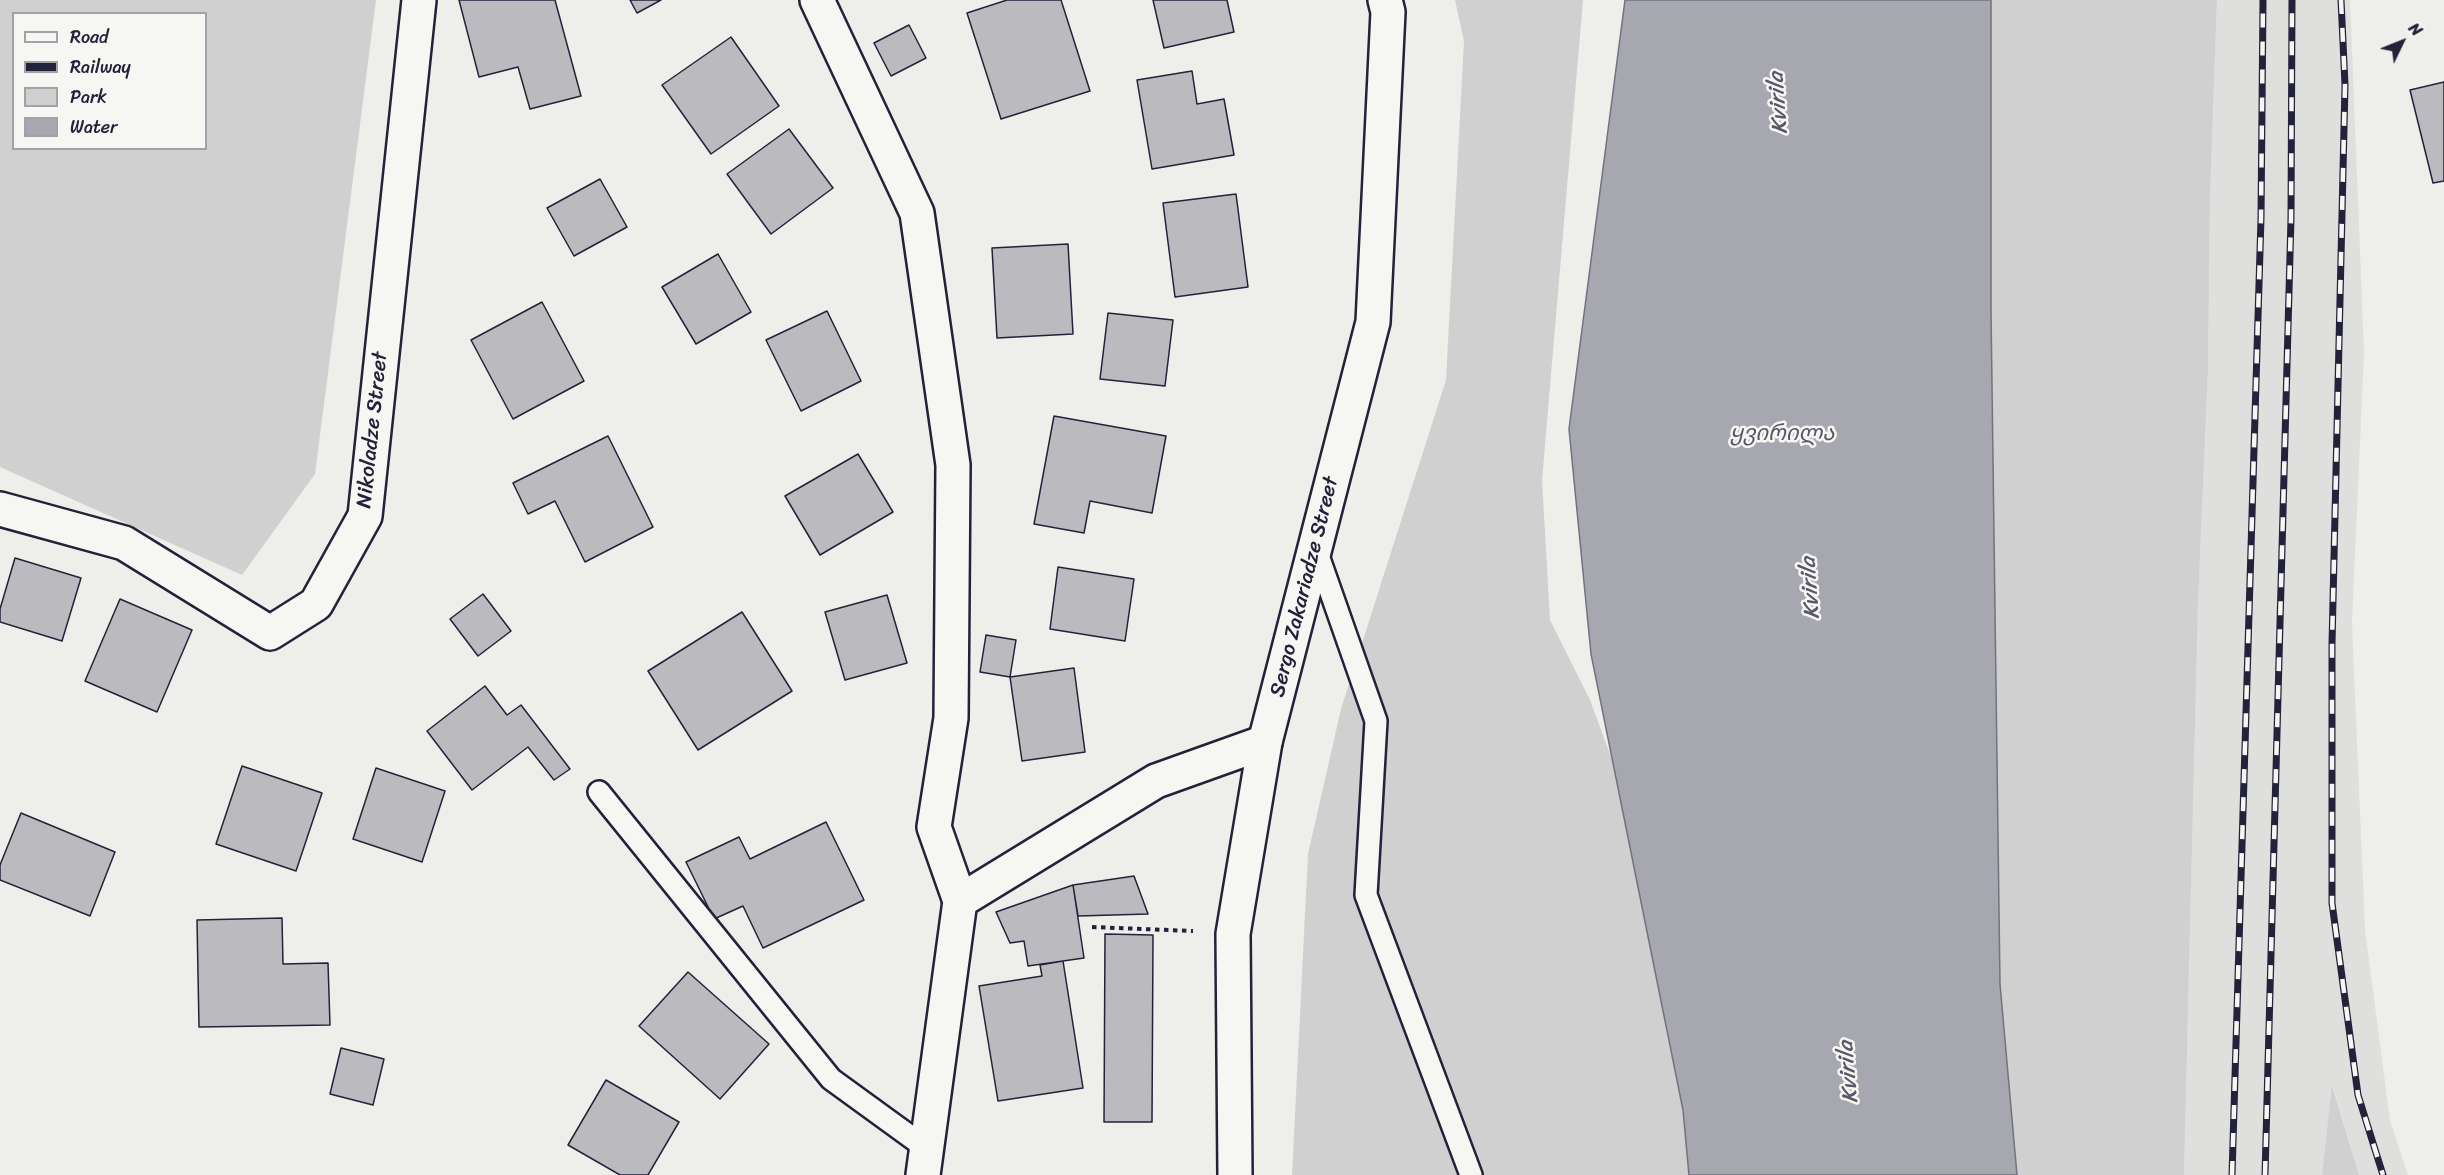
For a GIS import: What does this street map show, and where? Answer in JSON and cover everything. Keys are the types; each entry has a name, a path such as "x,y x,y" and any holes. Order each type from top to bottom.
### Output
{"street":[{"name":"Nikoladze Street","path":"0,509 124,543 270,633 316,604 365,516 419,0"},
{"path":"817,0 917,213 953,465 951,718 934,826 960,901 925,1161"},
{"name":"Sergo Zakariadze Street","path":"1235,1175 1233,934 1265,742 1373,322 1388,12 1385,0"},
{"path":"960,901 1156,781 1265,742"}],"lane":[{"path":"1315,546 1376,721 1366,896 1471,1175"},
{"path":"598,792 831,1079 925,1161"}],"path":[{"path":"1092,927 1166,929"}],"shaded area":[{"path":"2217,0 2350,0 2364,352 2352,623 2365,930 2390,1120 2408,1175 2359,1175 2333,1086 2322,1175 2184,1175 2198,604 2208,370 2210,200"}],"green space":[{"path":"0,0 376,0 315,474 242,575 0,467"},
{"path":"1455,0 1583,0 1542,480 1550,620 1590,700 1629,806 1667,1036 1698,1175 1292,1175 1308,854 1341,709 1446,380 1464,41"},
{"path":"1991,0 2217,0 2210,200 2208,370 2198,604 2184,1175 2017,1175 2000,984 1991,311"},
{"path":"2332,1085 2359,1175 2322,1175"}],"water":[{"name":"ყვირილა","path":"1625,0 1991,0 1991,311 2000,984 2017,1175 1689,1175 1683,1110 1591,654 1569,429"}],"building":[{"path":"459,0 555,0 581,96 530,109 518,67 479,77"},
{"path":"630,0 661,0 637,13"},
{"path":"1007,0 1061,0 1090,91 1001,119 967,13"},
{"path":"1153,0 1227,0 1234,32 1164,48"},
{"path":"909,25 926,58 891,76 874,43"},
{"path":"731,37 779,106 711,154 662,85"},
{"path":"1192,71 1197,104 1224,99 1234,155 1152,169 1137,80"},
{"path":"2444,82 2444,181 2433,183 2410,90"},
{"path":"789,129 833,188 771,234 727,174"},
{"path":"600,179 627,227 574,256 547,208"},
{"path":"1236,194 1248,287 1175,297 1163,203"},
{"path":"1068,244 1073,334 997,338 992,248"},
{"path":"718,254 751,312 696,344 662,287"},
{"path":"542,302 584,381 513,419 471,340"},
{"path":"827,311 861,381 801,411 766,340"},
{"path":"1108,313 1173,320 1165,386 1100,379"},
{"path":"1054,416 1166,436 1152,513 1090,501 1084,533 1034,524"},
{"path":"608,436 653,527 585,562 555,501 528,514 513,483"},
{"path":"858,454 893,512 820,555 785,496"},
{"path":"15,558 81,578 62,641 0,622 0,609"},
{"path":"1058,567 1134,579 1125,641 1050,629"},
{"path":"483,594 511,631 478,656 450,619"},
{"path":"887,595 907,663 845,680 825,612"},
{"path":"120,599 192,630 157,712 85,681"},
{"path":"742,612 792,691 698,750 648,671"},
{"path":"986,635 1016,640 1010,677 980,672"},
{"path":"1074,668 1085,752 1022,761 1010,677"},
{"path":"485,686 507,715 521,705 570,769 554,780 528,747 472,790 427,731"},
{"path":"242,766 322,793 296,871 216,844"},
{"path":"376,768 445,791 422,862 353,839"},
{"path":"21,813 115,852 90,916 0,880 0,865"},
{"path":"826,822 864,900 763,948 743,906 714,919 686,862 739,837 750,859"},
{"path":"1134,876 1148,914 1078,916 1073,885"},
{"path":"1073,885 1084,958 1028,966 1024,941 1010,943 996,912"},
{"path":"282,918 283,964 328,963 330,1025 199,1027 197,920"},
{"path":"1105,934 1153,935 1152,1122 1104,1122"},
{"path":"1063,961 1083,1088 998,1101 979,986 1042,976 1040,965"},
{"path":"688,972 769,1044 720,1099 639,1026"},
{"path":"341,1048 384,1059 373,1105 330,1094"},
{"path":"606,1080 679,1122 648,1175 620,1175 568,1145"}],"railway":[{"path":"2232,1175 2261,218 2263,0"},
{"path":"2265,1175 2291,218 2292,0"},
{"path":"2341,0 2345,85 2332,644 2332,903 2358,1095 2383,1175"}],"water label":[{"name":"Kvirila","path":"1779,103"},
{"name":"Kvirila","path":"1811,588"},
{"name":"Kvirila","path":"1849,1072"}]}
